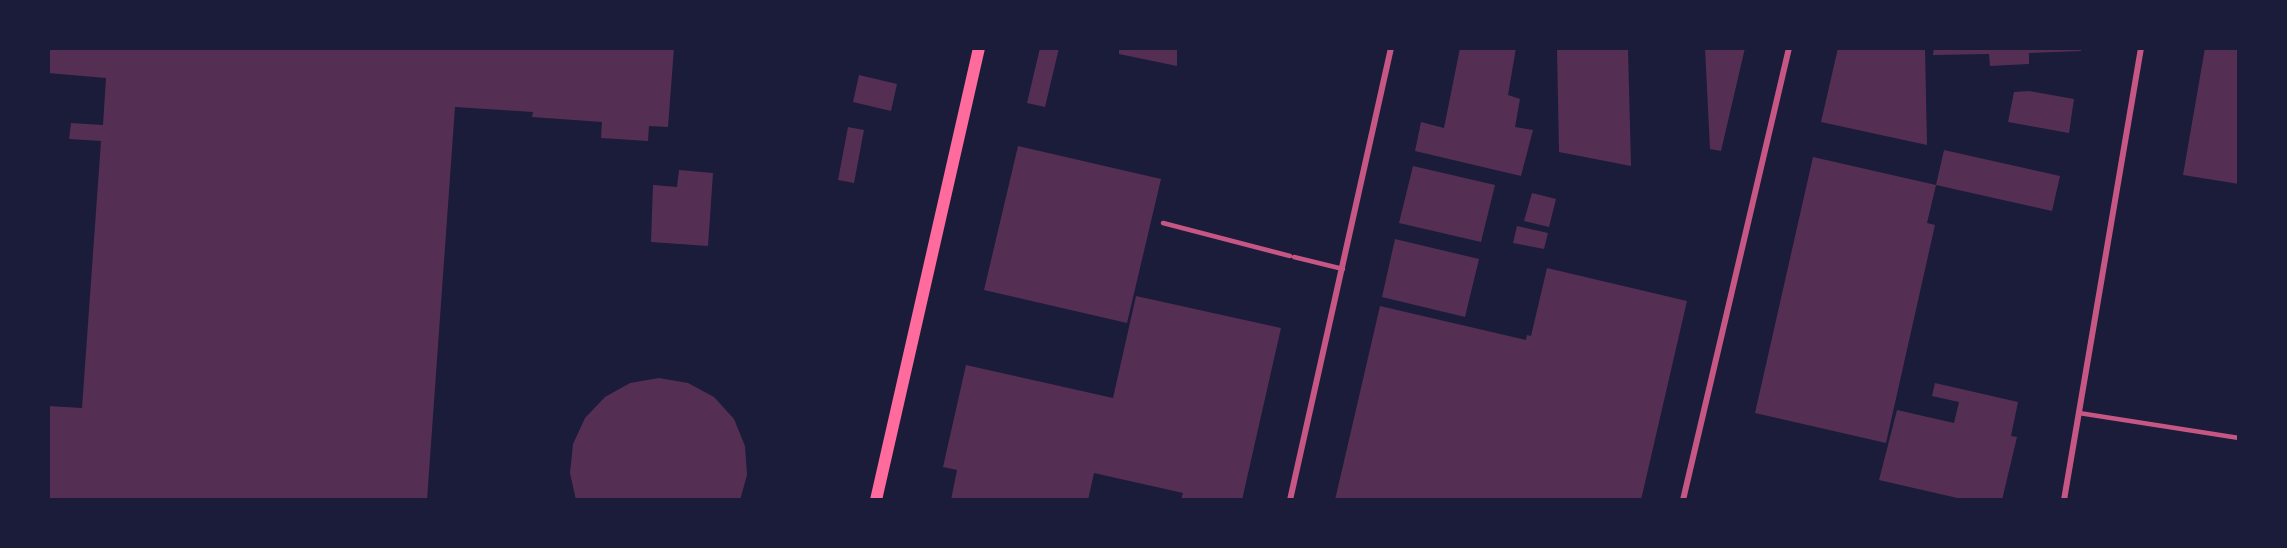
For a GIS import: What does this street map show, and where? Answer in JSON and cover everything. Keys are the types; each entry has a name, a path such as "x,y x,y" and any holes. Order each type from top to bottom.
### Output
{"main road":[{"path":"876,500 979,48"}],"street":[{"path":"1290,500 1392,48"},
{"path":"1683,500 1789,48"},
{"path":"2064,500 2141,48"}],"lane":[{"path":"1163,224 1343,269"},
{"path":"2079,412 2239,438"}],"building":[{"path":"48,48 674,48 668,127 649,126 648,141 601,138 602,122 532,117 533,112 455,107 427,500 48,500 48,406 82,408 101,141 69,139 71,123 103,125 106,78 48,73"},
{"path":"1040,48 1059,48 1045,107 1027,103"},
{"path":"1119,48 1177,48 1177,66 1119,54"},
{"path":"1460,48 1516,48 1508,95 1520,99 1515,127 1533,130 1521,176 1415,151 1421,122 1444,128"},
{"path":"1557,48 1628,48 1631,166 1559,152"},
{"path":"1705,48 1745,48 1721,151 1710,149"},
{"path":"1838,48 1925,48 1927,145 1821,122"},
{"path":"1934,48 2082,48 2081,51 2029,53 2029,64 1990,66 1989,54 1933,55"},
{"path":"2205,48 2239,48 2239,184 2183,175"},
{"path":"859,75 897,84 891,111 853,102"},
{"path":"2029,91 2074,99 2069,133 2008,122 2014,92"},
{"path":"848,127 864,130 854,183 838,180"},
{"path":"1018,146 1161,179 1127,323 984,290"},
{"path":"1944,150 2060,176 2052,211 1936,185"},
{"path":"1813,157 1936,185 1927,223 1935,225 1886,443 1755,413"},
{"path":"1413,166 1495,185 1481,242 1399,223"},
{"path":"679,170 713,173 708,246 651,242 653,185 677,187"},
{"path":"1532,193 1556,199 1549,227 1524,221"},
{"path":"1517,226 1548,233 1544,249 1513,243"},
{"path":"1395,239 1479,259 1465,317 1382,297"},
{"path":"1547,268 1687,301 1641,500 1335,500 1380,306 1526,340 1527,335 1531,336"},
{"path":"1136,296 1281,328 1242,500 1181,500 1183,493 1094,473 1088,500 951,500 957,470 943,467 966,365 1113,398"},
{"path":"659,378 688,383 714,397 734,419 745,446 747,475 740,500 576,500 570,473 573,444 585,418 605,397 630,383"},
{"path":"1935,383 2018,402 2011,436 2017,437 2002,500 1966,500 1879,480 1897,410 1954,423 1959,402 1932,396"}]}
